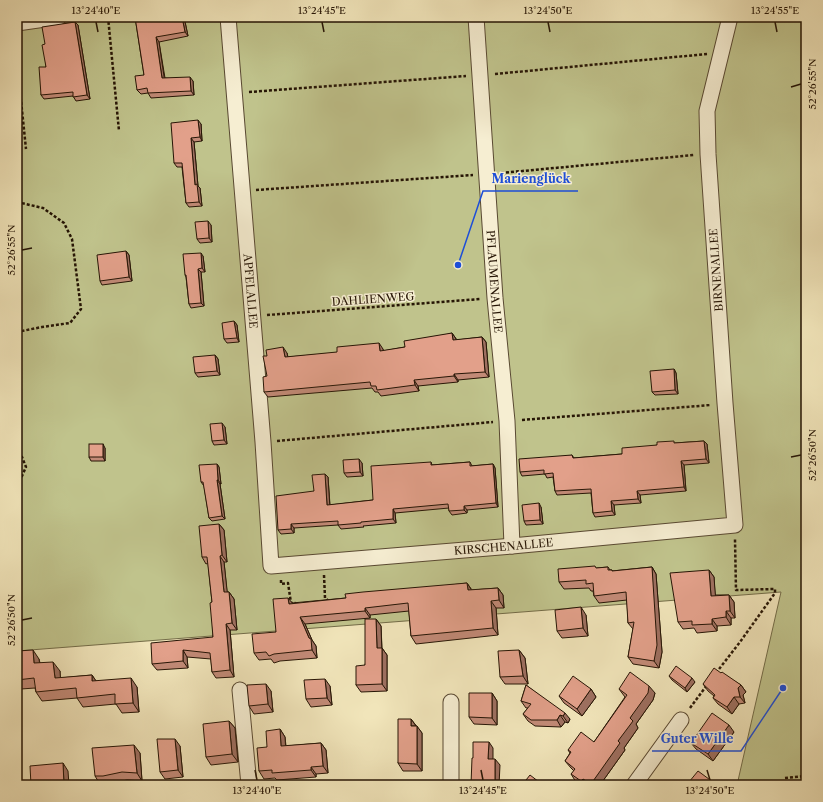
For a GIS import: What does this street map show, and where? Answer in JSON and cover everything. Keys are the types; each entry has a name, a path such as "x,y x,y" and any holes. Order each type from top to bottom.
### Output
{"street":[{"path":"17,23 59,17"},
{"name":"APFELALLEE","path":"228,17 252,316 275,566"},
{"name":"PFLAUMENALLEE","path":"476,17 495,298 507,421 512,546"},
{"name":"BIRNENALLEE","path":"730,17 707,111 724,396 735,525"},
{"name":"KIRSCHENALLEE","path":"275,566 735,525"},
{"path":"240,690 249,785"},
{"path":"450,785 451,702"},
{"path":"634,785 681,720"}],"path":[{"path":"108,17 119,131"},
{"path":"17,62 26,149"},
{"path":"17,202 43,208 64,223 72,239 80,309 70,323 17,332"},
{"name":"DAHLIENWEG","path":"252,316 495,298"},
{"path":"17,453 22,457 26,467 17,483"},
{"path":"681,720 740,642 775,592 775,589 736,590 735,525"},
{"path":"323,562 325,598 331,602"},
{"path":"275,566 281,584 288,583 291,603 295,603 295,609"},
{"path":"785,778 806,776"}],"green space":[{"path":"108,17 806,17 806,785 737,785 781,592 17,651 17,30"}],"building":[{"path":"135,17 182,17 185,32 156,37 162,78 190,77 191,91 148,93 147,88 137,90 135,76 144,75"},
{"path":"75,22 87,95 73,97 73,92 41,95 39,67 46,67 42,45 45,44 42,27"},
{"path":"198,120 200,137 191,138 195,185 197,184 199,202 186,203 182,163 174,163 171,123"},
{"path":"208,221 209,238 197,239 195,222"},
{"path":"126,251 129,277 100,281 97,255"},
{"path":"201,253 202,268 198,269 201,303 189,304 183,254"},
{"path":"234,321 237,338 224,339 222,323"},
{"path":"452,333 453,340 482,337 485,372 454,374 454,376 414,380 415,385 377,390 376,386 371,386 370,382 264,392 263,377 267,376 263,356 267,356 266,350 283,347 285,357 337,352 337,347 379,343 380,351 405,347 404,341"},
{"path":"215,355 217,371 195,373 193,357"},
{"path":"674,369 675,390 652,392 650,371"},
{"path":"222,423 224,440 212,441 210,424"},
{"path":"674,441 674,443 704,441 706,459 681,461 684,487 637,491 638,499 611,501 612,511 593,513 591,489 555,491 553,473 544,474 544,470 520,472 519,459 572,455 573,458 622,454 622,448 657,445 657,442"},
{"path":"89,444 103,444 103,457 89,457"},
{"path":"359,459 360,472 344,473 343,460"},
{"path":"431,462 431,465 470,462 470,466 493,464 496,503 464,506 464,510 449,511 448,504 393,509 393,519 338,525 338,521 291,524 291,529 278,530 276,496 314,491 312,475 325,474 327,505 373,500 371,466"},
{"path":"217,464 217,480 222,516 209,518 199,465"},
{"path":"539,503 540,520 524,521 522,505"},
{"path":"219,524 222,555 220,556 224,592 229,592 232,623 226,624 230,670 212,672 210,653 183,650 183,661 152,664 151,643 213,637 210,603 212,602 207,557 202,557 199,526"},
{"path":"595,566 596,568 608,567 608,570 612,571 652,567 657,645 654,661 628,657 634,622 628,623 626,592 594,596 593,583 586,584 586,580 559,582 558,569"},
{"path":"709,570 711,596 729,595 730,611 726,611 726,617 712,619 712,624 692,625 692,621 678,622 670,573"},
{"path":"467,583 468,590 498,588 499,600 491,601 493,628 411,636 408,603 365,608 365,611 300,617 309,638 311,639 312,650 274,654 269,656 266,652 254,653 252,634 276,632 273,599 288,598 289,604 346,598 345,594"},
{"path":"581,607 583,628 557,631 555,610"},
{"path":"365,619 376,619 377,648 382,648 382,684 356,685 356,666 365,665"},
{"path":"33,650 34,663 53,662 55,678 92,675 92,681 131,678 133,703 115,704 115,694 77,698 76,688 36,692 34,678 17,680 17,651"},
{"path":"519,650 523,676 500,677 498,651"},
{"path":"676,666 692,678 685,688 669,676"},
{"path":"714,668 741,685 738,688 740,697 734,697 727,707 713,698 715,695 703,684"},
{"path":"630,672 649,686 648,693 630,718 633,721 618,741 620,743 591,784 583,779 581,781 571,774 575,769 565,761 571,752 568,750 581,732 594,742 627,695 619,689"},
{"path":"573,676 591,689 577,709 559,696"},
{"path":"325,679 327,698 306,699 304,680"},
{"path":"266,684 268,704 249,706 247,685"},
{"path":"526,685 565,713 563,716 560,715 557,720 531,720 523,714 531,704 521,701"},
{"path":"469,693 492,693 492,718 469,717"},
{"path":"712,713 729,725 708,754 691,743"},
{"path":"398,719 411,719 411,726 417,726 417,764 398,763"},
{"path":"229,721 232,754 206,757 203,724"},
{"path":"280,729 281,746 321,743 323,766 311,767 311,770 272,773 272,770 259,771 257,748 267,747 266,731"},
{"path":"157,739 175,739 178,770 160,772"},
{"path":"473,742 489,742 488,759 495,759 495,785 471,785"},
{"path":"134,745 137,773 122,772 95,776 92,748"},
{"path":"63,763 64,785 31,785 30,766"},
{"path":"698,771 717,785 693,785 689,782"},
{"path":"530,775 543,785 522,785"}],"place":[{"name":"Marienglück","path":"458,265"},
{"name":"Guter Wille","path":"783,688"}]}
